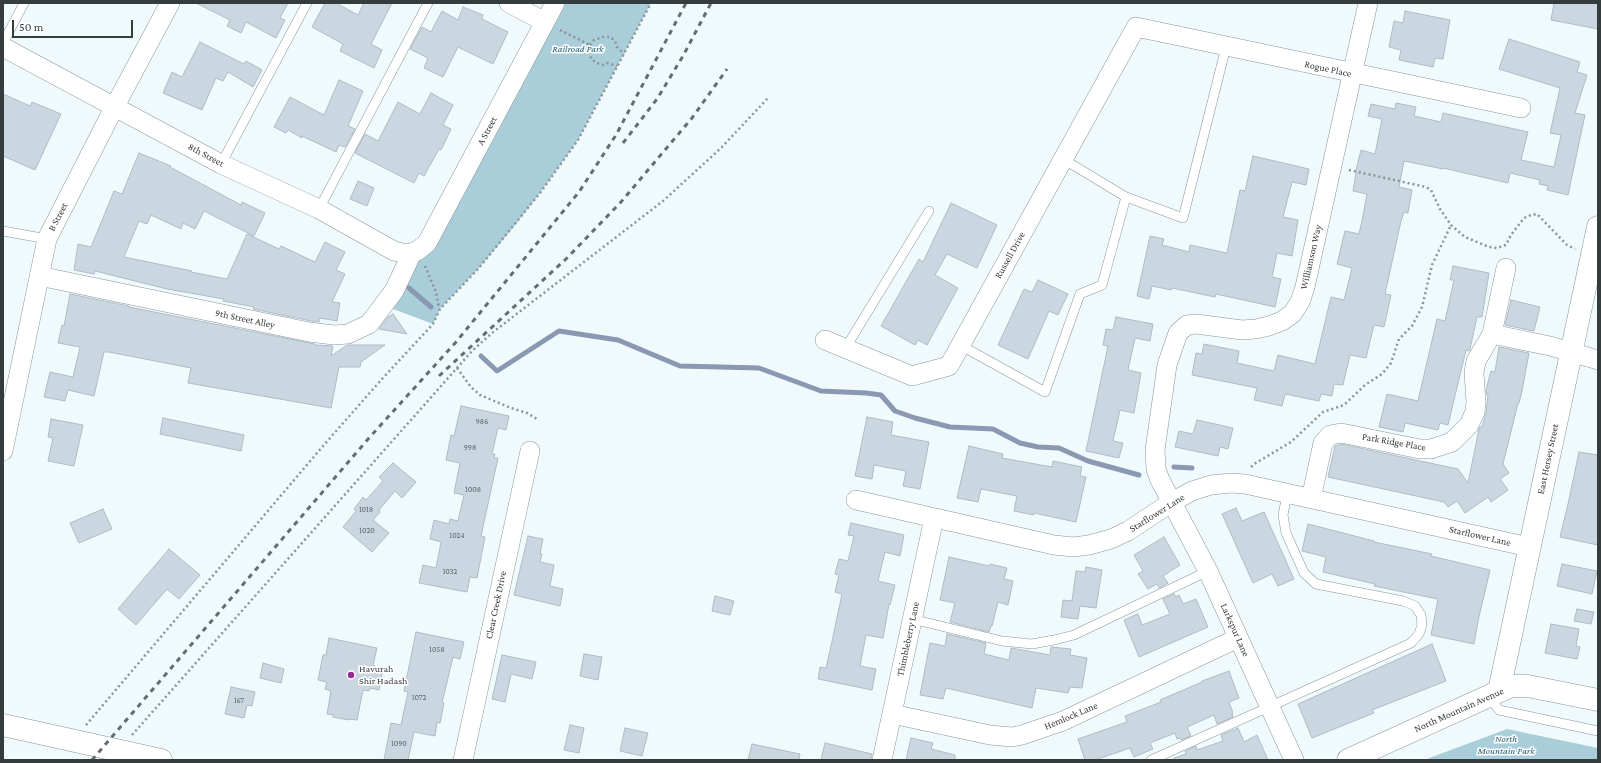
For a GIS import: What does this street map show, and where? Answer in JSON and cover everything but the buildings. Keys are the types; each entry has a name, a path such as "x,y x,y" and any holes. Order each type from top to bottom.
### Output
{"street":[{"name":"B Street","path":"3,451 47,239 114,106 170,3"},
{"path":"509,3 545,22"},
{"name":"A Street","path":"415,252 427,243 433,234 555,3"},
{"name":"Williamson Way","path":"1172,502 1156,468 1155,450 1168,365 1178,334 1187,325 1196,324 1242,330 1269,326 1282,321 1292,314 1300,302 1305,287 1368,3"},
{"name":"Rogue Place","path":"1136,27 1352,74 1521,108"},
{"name":"Russell Drive","path":"825,340 912,376 949,366 1136,27"},
{"name":"8th Street","path":"3,48 222,164 319,209 394,251 406,254 415,252"},
{"name":"East Hersey Street","path":"1493,694 1529,547 1598,227"},
{"name":"9th Street Alley","path":"39,276 309,332 334,335 348,334 369,324 394,292 415,252"},
{"name":"Park Ridge Place","path":"1311,499 1323,443 1330,435 1341,433 1420,449 1431,449 1452,442 1470,425 1475,412 1476,402 1474,373 1476,362 1492,334 1506,268"},
{"path":"1492,334 1550,346 1598,360"},
{"name":"Clear Creek Drive","path":"463,760 530,451"},
{"name":"Starflower Lane","path":"856,500 1054,545 1073,547 1089,545 1111,539 1128,531 1172,502 1192,491 1211,485 1231,483 1245,484 1529,547"},
{"name":"Larkspur Lane","path":"1172,502 1208,571 1294,760"},
{"name":"Thimbleberry Lane","path":"882,760 934,518"},
{"name":"Hemlock Lane","path":"892,714 990,735 1012,737 1022,735 1063,721 1238,638"},
{"name":"North Mountain Avenue","path":"1348,760 1511,686 1528,686 1598,700"},
{"path":"3,725 161,760"}],"lane":[{"path":"3,43 24,3"},
{"path":"222,164 307,3"},
{"path":"319,209 428,3"},
{"path":"1063,159 1126,197 1183,218 1226,47"},
{"path":"960,345 1045,392 1080,294 1102,285 1126,197"},
{"path":"845,349 929,211"},
{"path":"3,231 47,239"},
{"path":"1152,760 1411,643 1419,634 1422,625 1421,615 1415,606 1403,601 1316,584 1304,573 1286,533 1283,516 1287,494"},
{"path":"912,619 1002,641 1032,644 1074,636 1208,571"},
{"path":"1493,694 1499,710 1598,731"}],"path":[{"path":"87,724 323,446 433,324 440,309 478,269 540,193 578,140 651,3"},
{"path":"545,22 590,45"},
{"path":"617,66 608,63 603,65 591,59 590,45 594,40 610,37 615,41 617,47 624,54"},
{"path":"122,751 132,734 472,351 492,333 663,201 721,148 768,98"},
{"path":"1330,171 1349,170 1426,187 1431,190 1440,209 1451,225 1465,237 1489,247 1497,248 1506,245 1511,235 1524,218 1537,214 1567,246 1592,255"},
{"path":"1245,484 1248,471 1254,464 1291,442 1323,412 1344,405 1365,385 1382,374 1391,363 1399,339 1412,326 1422,307 1432,265 1451,225"},
{"path":"415,252 430,275 440,309"},
{"path":"457,368 471,387 480,395 505,406 527,413 537,419"}],"green space":[{"name":"Railroad Park","path":"555,3 651,3 578,140 512,229 478,269 440,309 433,324 393,309"},
{"name":"North Mountain Park","path":"1507,729 1598,748 1598,760 1424,760"}],"waterway":[{"path":"409,288 431,307"},
{"path":"481,356 497,371 559,331 618,340 680,366 759,368 821,391 881,395 895,411 915,418 950,427 993,429 1020,443 1038,447 1059,448 1088,461 1139,475"},
{"path":"1174,467 1192,468"}],"railway":[{"path":"92,760 369,438 456,342 579,192 616,135 686,3"},
{"path":"623,143 657,99 683,56 711,3"},
{"path":"439,376 567,258 621,202 692,118 727,69"}],"place":[{"name":"Havurah Shir Hadash","path":"351,675"}]}
